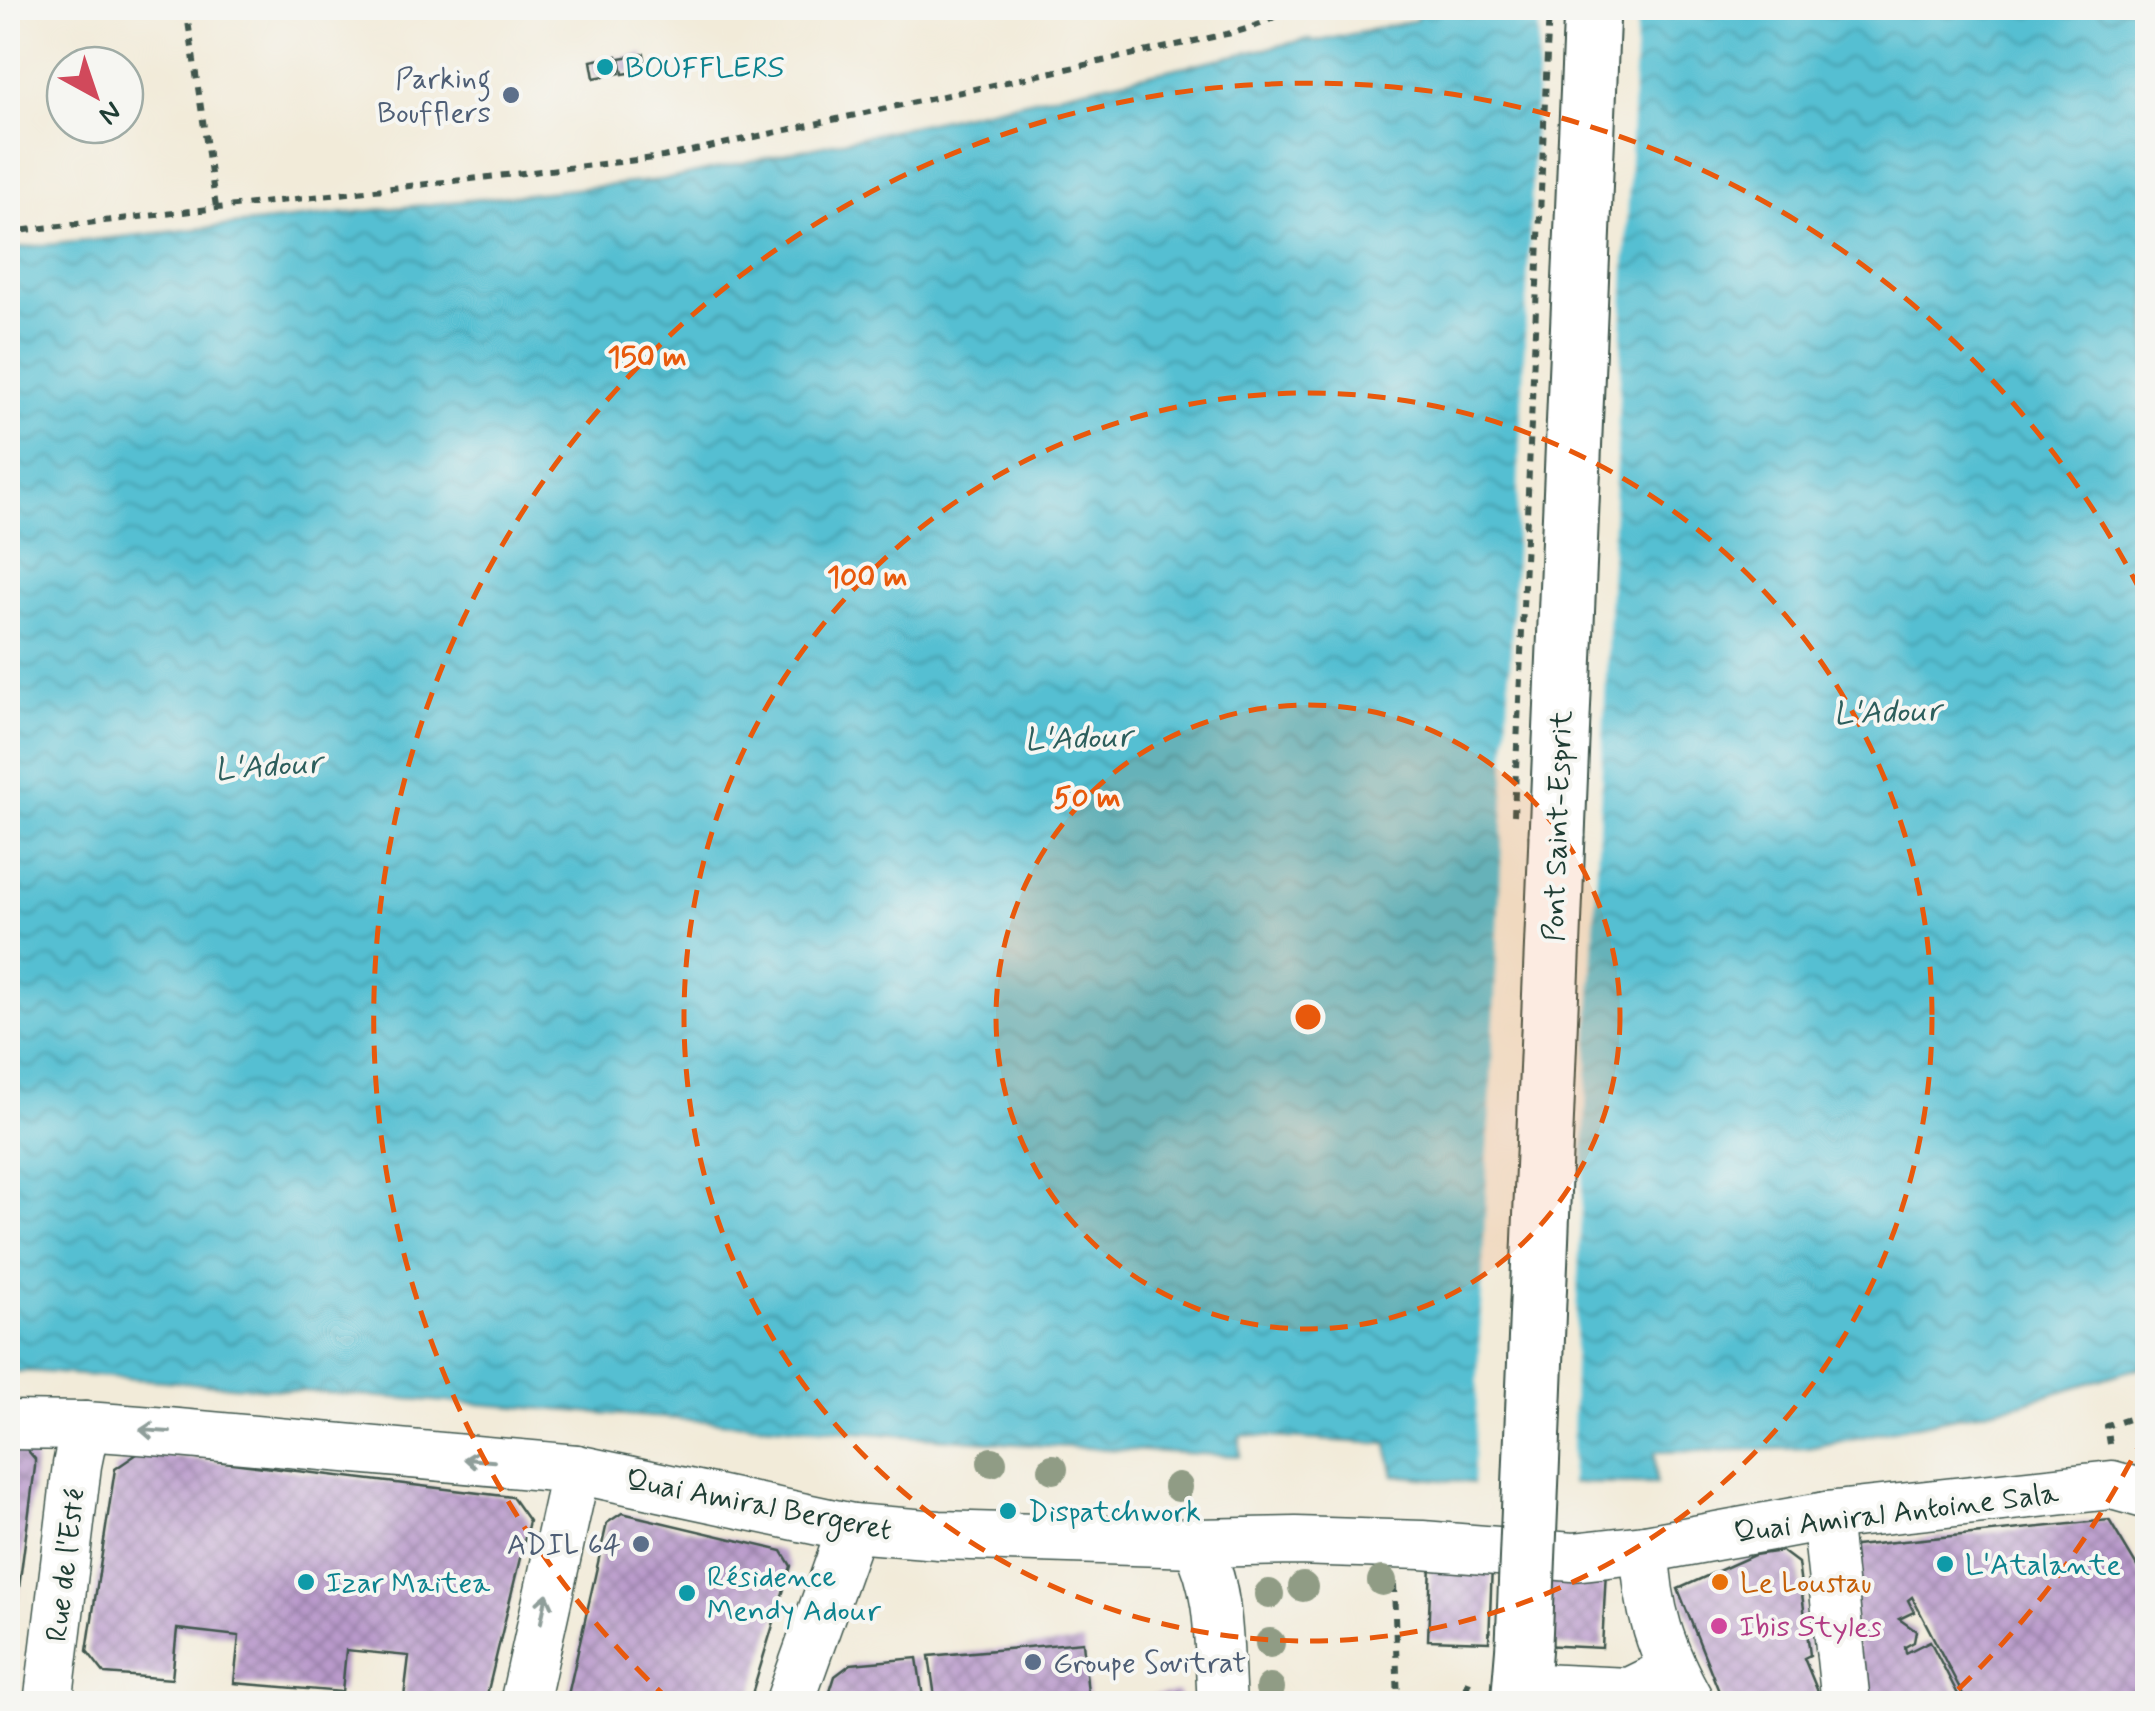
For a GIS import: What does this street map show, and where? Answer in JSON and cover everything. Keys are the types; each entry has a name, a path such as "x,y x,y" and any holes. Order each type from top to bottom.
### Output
{"main road":[{"name":"Pont Saint-Esprit","path":"1528,1678 1592,8"}],"street":[{"name":"Quai Amiral Bergeret","path":"8,1425 85,1426 576,1469 852,1528 939,1535 1392,1545 1573,1556"},
{"name":"Rue de l'Esté","path":"48,1704 85,1426"},
{"path":"524,1704 576,1469"},
{"name":"Quai Amiral Antoine Sala","path":"1573,1556 1646,1572 1813,1518 2112,1485 2148,1495"},
{"path":"1813,1518 1846,1704"},
{"path":"789,1704 852,1528"},
{"path":"1196,1543 1208,1566 1215,1601 1222,1704"},
{"path":"1528,1678 1629,1692 1681,1687 1646,1572"}],"path":[{"path":"186,8 216,207"},
{"path":"8,232 663,157 1236,32 1264,22 1282,8"},
{"path":"1392,1545 1398,1704"},
{"path":"1461,1704 1472,1675"}],"water":[{"name":"L'Adour","path":"1417,8 2147,8 2147,1365 2022,1403 1808,1448 1655,1452 1656,1484 1473,1483 1394,1475 1387,1444 1240,1435 1240,1456 1033,1445 8,1372 8,249 669,179 1309,39 1315,42 1417,20"}],"pier":[{"path":"1540,8 1637,8 1571,1488 1473,1488"}],"building":[{"path":"644,54 647,70 623,74 620,58"},
{"name":"BOUFFLERS","path":"617,56 620,73 594,78 591,61"},
{"path":"8,1445 23,1445 35,1459 35,1467 8,1651"},
{"name":"Izar Maitea","path":"140,1452 512,1497 529,1521 485,1703 404,1697 409,1656 346,1650 342,1692 234,1683 239,1636 177,1629 172,1679 105,1674 87,1651 115,1469"},
{"name":"Résidence Mendy Adour","path":"622,1513 782,1551 791,1566 749,1704 566,1704 607,1523"},
{"path":"2109,1520 2148,1585 2148,1704 1968,1704 1912,1597 1908,1600 1914,1612 1899,1619 1916,1631 1914,1642 1905,1647 1906,1653 1930,1641 1962,1702 1862,1704 1847,1557 1855,1546"},
{"path":"1782,1551 1798,1563 1810,1655 1804,1658 1823,1704 1724,1704 1678,1589 1754,1555"},
{"path":"1431,1563 1492,1565 1489,1642 1428,1640"},
{"path":"1545,1568 1606,1570 1602,1648 1541,1645"},
{"path":"1083,1642 1089,1704 936,1704 929,1656"},
{"path":"917,1658 924,1704 826,1704 835,1676 851,1664"},
{"path":"1179,1692 1180,1704 1098,1704 1098,1701"}],"place":[{"name":"BOUFFLERS","path":"605,67"},
{"name":"Parking Boufflers","path":"511,95"},
{"name":"Dispatchwork","path":"1008,1511"},
{"name":"ADIL 64","path":"641,1544"},
{"name":"L'Atalante","path":"1945,1564"},
{"name":"Izar Maitea","path":"306,1582"},
{"name":"Le Loustau","path":"1720,1582"},
{"name":"Résidence Mendy Adour","path":"687,1593"},
{"name":"Ibis Styles","path":"1719,1626"},
{"name":"Groupe Sovitrat","path":"1033,1662"}]}
